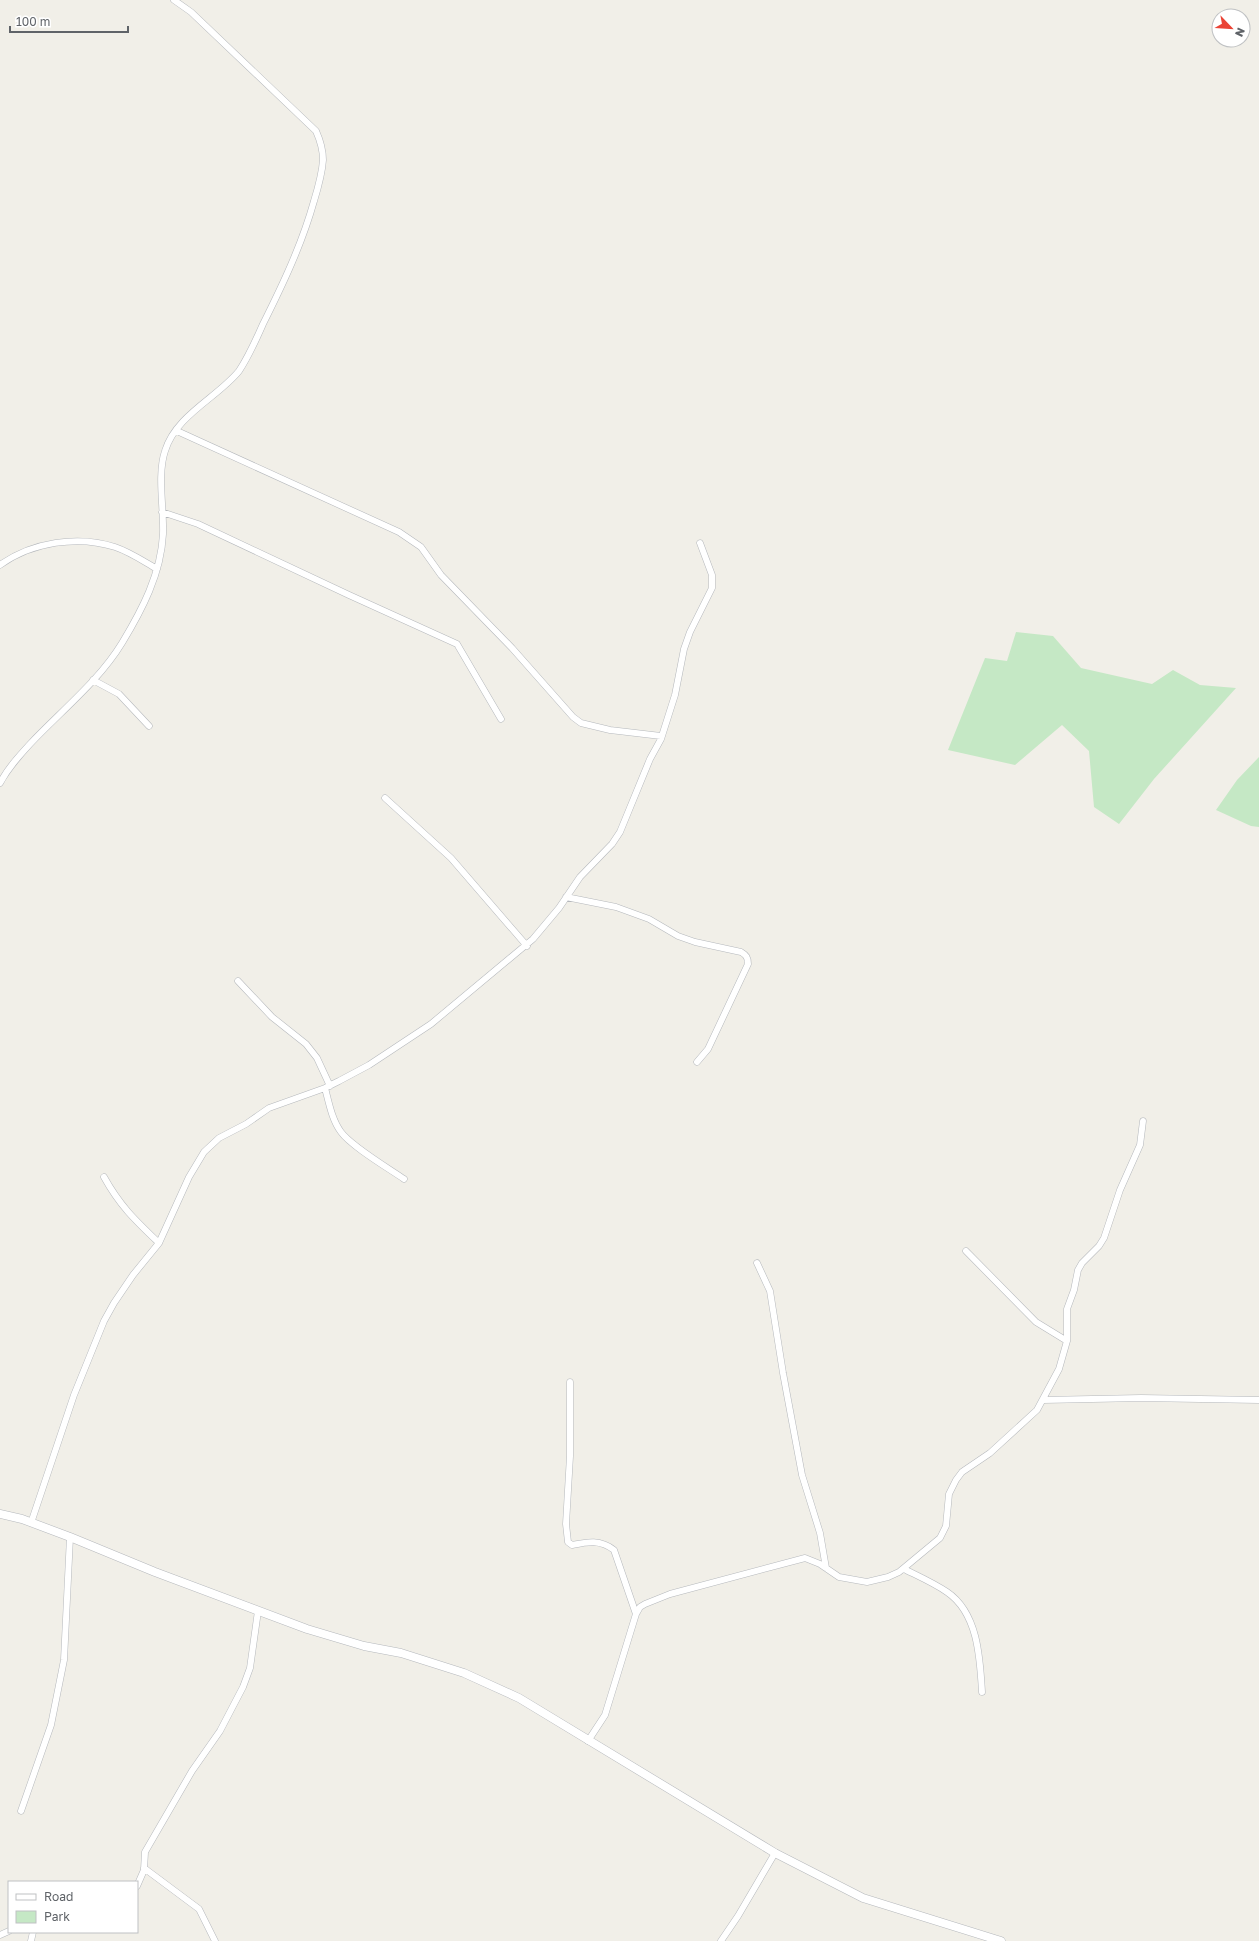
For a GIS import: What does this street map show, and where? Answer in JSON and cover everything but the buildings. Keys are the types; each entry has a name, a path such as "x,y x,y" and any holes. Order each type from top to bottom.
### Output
{"street":[{"path":"0,783 12,764 93,680 121,646 137,618 157,569 162,540 165,451 177,431 194,410 229,381 248,357 282,287 304,230 320,180 323,160 322,144 316,131 191,12 174,0"},
{"path":"177,431 399,532 422,547 441,575 512,648 577,720 581,723 610,730 661,736"},
{"path":"162,512 198,524 458,644 501,718"},
{"path":"0,565 10,558 43,546 84,540 116,548 157,569"},
{"path":"31,1523 74,1395 104,1321 133,1275 158,1243 191,1172 212,1144 269,1108 327,1087 369,1065 431,1024 527,946 559,908 580,877 592,866 620,832 661,736 675,695 684,649 690,632 712,588 712,575 700,543"},
{"path":"93,680 119,694 149,726"},
{"path":"385,798 451,858 527,946"},
{"path":"566,897 616,906 649,920 678,936 695,942 741,952 746,955 748,964 708,1049 697,1062"},
{"path":"238,981 272,1017 306,1044 317,1058 327,1087 332,1115 341,1132 350,1141 404,1179"},
{"path":"588,1741 605,1716 636,1614 640,1607 645,1604 670,1594 805,1558 812,1560 839,1577 854,1581 867,1582 888,1577 904,1569 940,1538 944,1532 949,1494 962,1472 1000,1444 1032,1415 1043,1400 1059,1369 1067,1341 1067,1309 1074,1290 1078,1270 1082,1263 1099,1246 1104,1238 1120,1190 1140,1145 1143,1121"},
{"path":"104,1177 128,1214 158,1243"},
{"path":"966,1251 1036,1322 1067,1341"},
{"path":"757,1263 770,1292 802,1475 820,1533 826,1568"},
{"path":"570,1382 570,1456 566,1524 568,1542 572,1545 594,1541 605,1544 614,1550 636,1614"},
{"path":"1043,1400 1148,1398 1259,1400"},
{"path":"0,1514 70,1537 148,1570 336,1638 401,1653 464,1673 520,1698 588,1741 775,1853 863,1898 1001,1941"},
{"path":"21,1811 51,1725 64,1660 70,1537"},
{"path":"904,1569 947,1591 960,1604 970,1623 977,1644 981,1662 982,1692"},
{"path":"138,1884 144,1868 145,1852 192,1771 220,1731 243,1686 250,1668 258,1611"},
{"path":"721,1941 738,1916 775,1853"},
{"path":"144,1868 199,1909 216,1941"}],"green space":[{"path":"1016,632 1053,636 1081,668 1152,684 1173,670 1200,685 1236,688 1154,779 1119,824 1094,807 1089,751 1062,725 1015,765 948,750 985,658 1007,661"},
{"path":"1259,757 1259,827 1251,826 1216,810 1237,780"}]}
